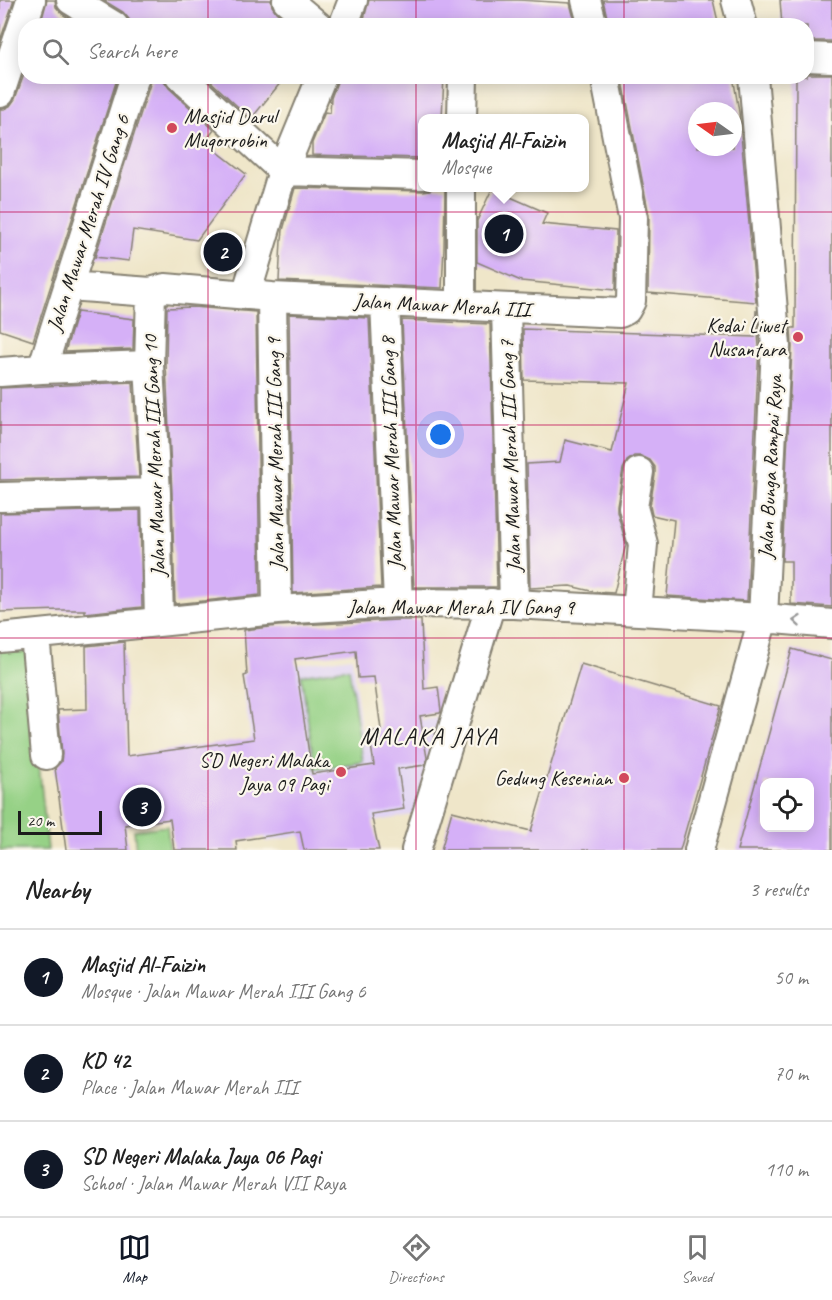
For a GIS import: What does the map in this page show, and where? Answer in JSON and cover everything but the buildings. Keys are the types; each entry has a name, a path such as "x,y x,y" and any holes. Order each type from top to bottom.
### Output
{"street":[{"path":"26,18 32,0"},
{"path":"71,0 101,18"},
{"path":"287,0 308,18"},
{"path":"346,18 353,0"},
{"path":"586,0 591,18"},
{"path":"736,0 741,18"},
{"path":"0,93 18,41"},
{"path":"814,57 832,58"},
{"name":"Jalan Mawar Merah IV Gang 6","path":"42,369 132,84"},
{"path":"189,84 284,171 418,174"},
{"path":"259,296 284,171 319,84"},
{"path":"462,114 463,84"},
{"name":"Jalan Mawar Merah III","path":"68,285 151,292 165,288 259,296 621,313 626,310 631,301 633,218 607,84"},
{"name":"Jalan Bunga Rampai Raya","path":"699,850 763,618 776,346 754,84"},
{"path":"460,306 461,192"},
{"name":"Jalan Mawar Merah III Gang 10","path":"151,292 148,365 156,493 159,621"},
{"name":"Jalan Mawar Merah III Gang 9","path":"259,296 277,610"},
{"name":"Jalan Mawar Merah III Gang 8","path":"385,302 398,603"},
{"name":"Jalan Mawar Merah III Gang 7","path":"416,850 503,603 506,309"},
{"path":"0,372 148,365"},
{"path":"637,611 644,544 633,507 639,472"},
{"path":"0,497 156,493"},
{"name":"Jalan Mawar Merah IV Gang 9","path":"0,638 277,610 398,603 503,603 832,624"},
{"path":"35,635 46,755"}],"shaded area":[{"name":"SD Negeri Malaka Jaya 09 Pagi","path":"352,657 361,730 442,717 416,814 266,842 241,673"}],"green space":[{"path":"26,642 48,850 0,850 0,644"},
{"path":"349,668 363,762 315,769 301,675"},
{"path":"167,826 170,850 136,850 134,830"}],"place":[{"name":"Masjid Darul Muqorrobin","path":"172,128"},
{"name":"Masjid Al-Faizin","path":"504,234"},
{"name":"KD 42","path":"223,252"},
{"name":"Kedai Liwet Nusantara","path":"798,337"},
{"name":"SD Negeri Malaka Jaya 09 Pagi","path":"341,772"},
{"name":"Gedung Kesenian","path":"624,778"},
{"name":"SD Negeri Malaka Jaya 06 Pagi","path":"142,807"}],"district":[{"name":"MALAKA JAYA","path":"429,736"}]}
